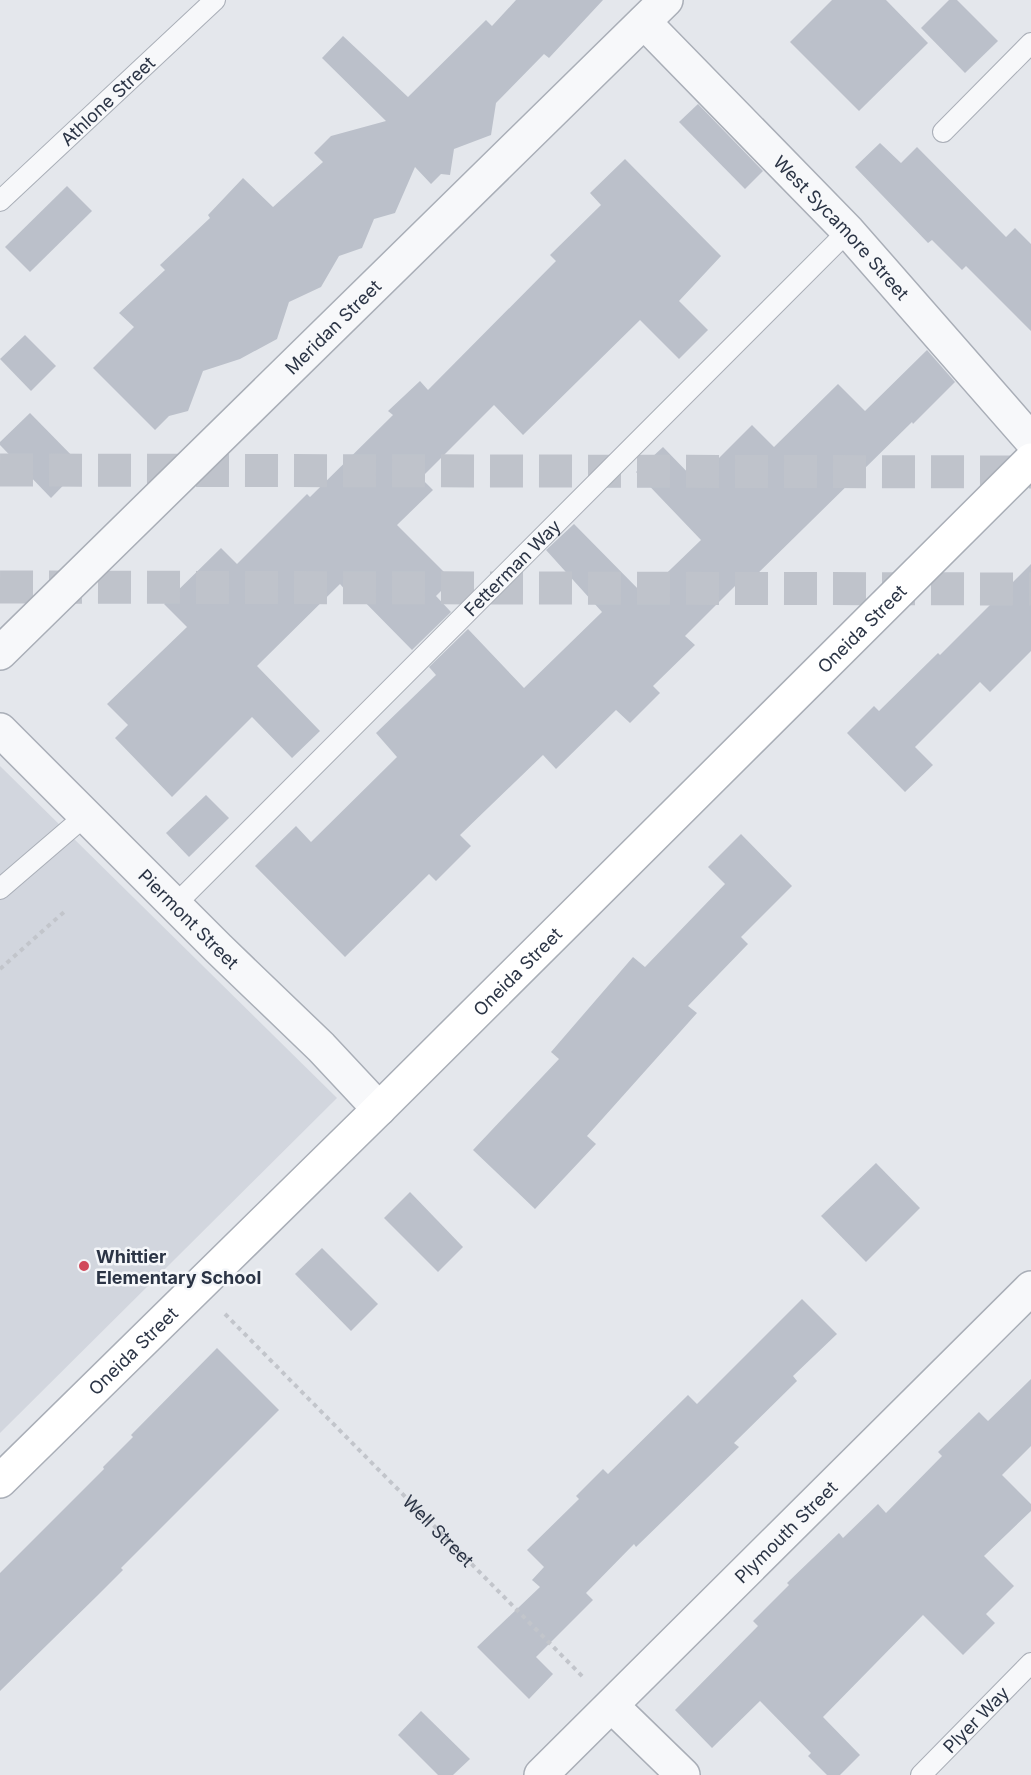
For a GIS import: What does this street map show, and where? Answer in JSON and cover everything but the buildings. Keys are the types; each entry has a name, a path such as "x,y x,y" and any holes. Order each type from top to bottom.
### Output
{"street":[{"name":"West Sycamore Street","path":"655,11 1031,440"},
{"name":"Meridan Street","path":"0,653 655,11"},
{"name":"Oneida Street","path":"0,1481 379,1109 1031,460"},
{"name":"Piermont Street","path":"0,730 321,1047 379,1109"},
{"name":"Plymouth Street","path":"541,1775 1031,1288"},
{"path":"612,1706 683,1775"}],"lane":[{"name":"Athlone Street","path":"0,201 215,0"},
{"path":"943,132 1031,43"},
{"name":"Fetterman Way","path":"175,905 849,231"},
{"path":"0,889 85,816"},
{"name":"Plyer Way","path":"921,1775 1031,1663"}],"path":[{"path":"0,969 64,912"},
{"name":"Well Street","path":"197,1286 612,1706"}],"shaded area":[{"name":"Whittier Elementary School","path":"0,766 337,1098 0,1433"}],"tunnel":[{"path":"0,470 1031,472"},
{"path":"0,587 1031,589"}],"place":[{"name":"Whittier Elementary School","path":"84,1266"}]}
